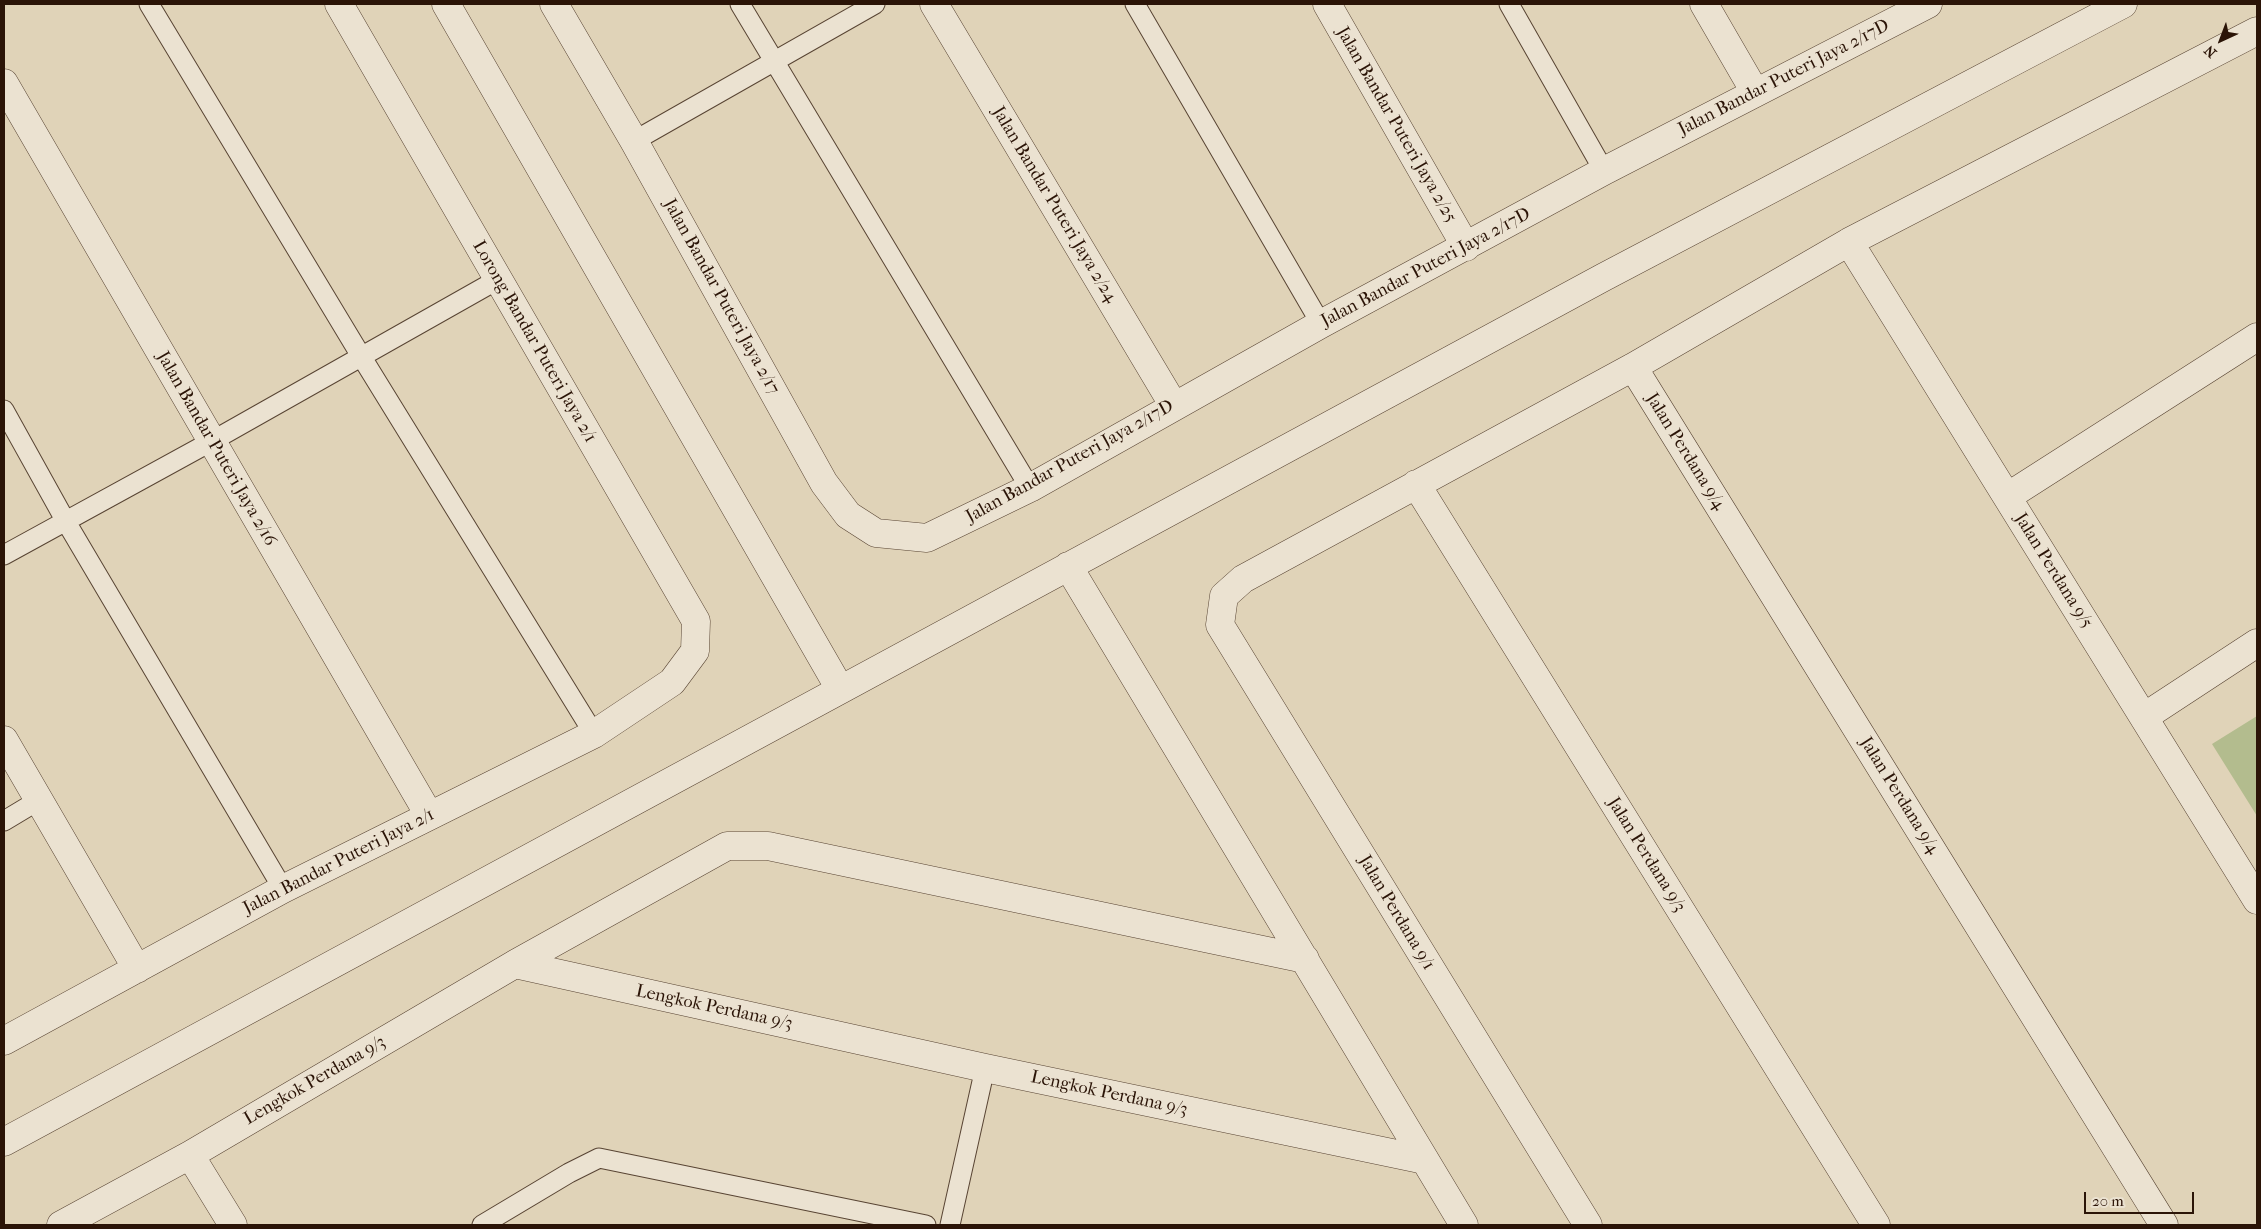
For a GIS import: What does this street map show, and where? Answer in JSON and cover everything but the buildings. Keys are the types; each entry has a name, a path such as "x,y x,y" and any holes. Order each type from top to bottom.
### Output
{"street":[{"name":"Lorong Bandar Puteri Jaya 2/1","path":"339,4 696,621 696,651 672,682"},
{"path":"446,4 840,689"},
{"name":"Jalan Bandar Puteri Jaya 2/17","path":"554,4 634,141 824,483 848,515 876,533 927,538"},
{"name":"Jalan Bandar Puteri Jaya 2/24","path":"934,4 1174,406"},
{"name":"Jalan Bandar Puteri Jaya 2/25","path":"1327,4 1466,247"},
{"path":"1704,4 1755,92"},
{"path":"4,1142 1604,277 2123,4"},
{"name":"Jalan Bandar Puteri Jaya 2/17D","path":"927,538 1030,488 1321,324 1466,247 1604,170 1912,8"},
{"path":"1416,484 1633,367 1849,242 2257,32"},
{"name":"Jalan Bandar Puteri Jaya 2/16","path":"4,83 429,815"},
{"name":"Jalan Perdana 9/5","path":"1849,242 2257,900"},
{"path":"2007,497 2257,337"},
{"name":"Jalan Perdana 9/4","path":"1633,367 2164,1225"},
{"name":"Jalan Perdana 9/1","path":"1416,484 1243,578 1224,596 1220,625 1588,1225"},
{"name":"Jalan Perdana 9/3","path":"1416,484 1876,1225"},
{"path":"1068,566 1464,1225"},
{"path":"2144,717 2257,643"},
{"name":"Jalan Bandar Puteri Jaya 2/1","path":"4,1041 282,889 594,734 672,682"},
{"path":"4,740 137,969"},
{"path":"515,964 727,846 768,846 1305,959"},
{"name":"Lengkok Perdana 9/3","path":"61,1225 190,1155 515,964 985,1068 1425,1160"},
{"path":"190,1155 233,1225"}],"lane":[{"path":"149,4 361,356 594,734"},
{"path":"740,4 1030,488"},
{"path":"634,141 874,4"},
{"path":"1135,4 1321,324"},
{"path":"1509,4 1604,170"},
{"path":"4,554 212,441 497,280"},
{"path":"4,410 65,520 282,889"},
{"path":"4,821 39,800"},
{"path":"950,1225 985,1068"},
{"path":"482,1225 569,1173 599,1158 926,1225"}],"green space":[{"path":"2257,716 2257,816 2212,744"}]}
